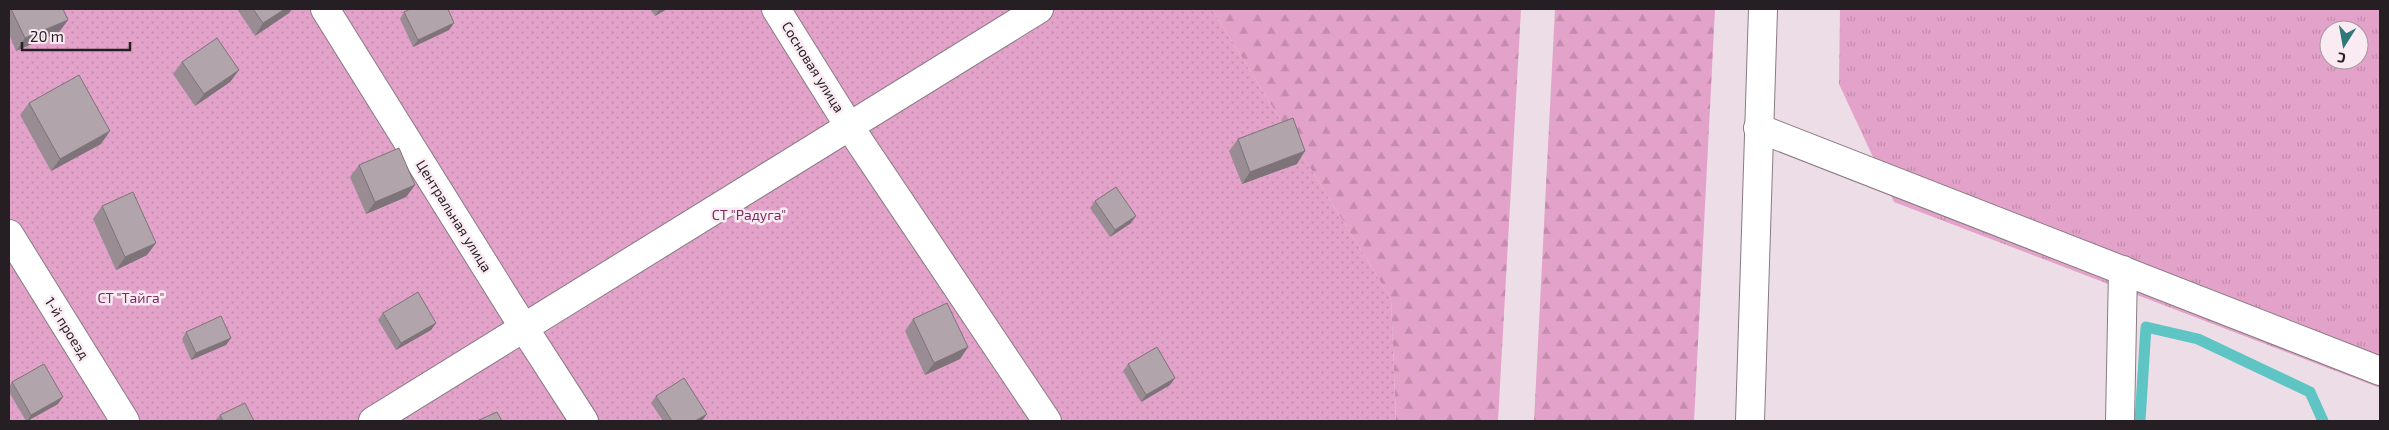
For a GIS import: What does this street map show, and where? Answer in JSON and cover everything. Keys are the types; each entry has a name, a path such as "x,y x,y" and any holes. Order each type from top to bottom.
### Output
{"street":[{"name":"Центральная улица","path":"325,9 584,421"},
{"name":"Сосновая улица","path":"776,9 849,126 1047,421"},
{"path":"373,421 1039,9"},
{"path":"1750,421 1763,9"},
{"path":"1758,128 2380,371"},
{"name":"1-й проезд","path":"9,234 125,421"},
{"path":"2120,421 2123,270"}],"green space":[{"name":"СТ \"Радуга\"","path":"9,9 1212,9 1391,299 1396,421 9,421"},
{"path":"1212,9 1521,9 1498,421 1396,421 1391,299"},
{"path":"1555,9 1715,9 1694,421 1534,421"},
{"path":"1840,9 2380,9 2380,388 1894,202 1839,84"}],"building":[{"path":"11,9 63,9 68,20 25,38"},
{"path":"253,9 285,9 263,23"},
{"path":"410,9 448,9 454,23 418,40 404,12"},
{"path":"217,38 239,70 204,94 182,62"},
{"path":"79,75 110,131 60,159 29,103"},
{"path":"1293,118 1305,151 1250,172 1238,139"},
{"path":"399,148 415,185 375,202 359,165"},
{"path":"1116,187 1136,216 1115,230 1095,201"},
{"path":"133,192 156,243 125,257 102,206"},
{"path":"418,292 436,323 401,343 383,313"},
{"path":"947,303 968,347 934,363 913,319"},
{"path":"221,316 231,338 196,353 186,332"},
{"path":"1157,347 1175,378 1146,395 1128,364"},
{"path":"44,364 63,397 31,415 12,382"},
{"path":"684,378 707,414 695,421 672,421 656,396"},
{"path":"245,403 254,421 223,421 220,415"},
{"path":"497,412 502,421 477,421"}],"waterway":[{"path":"2140,421 2146,327 2198,339 2310,392 2323,421"}],"park label":[{"name":"СТ \"Тайга\"","path":"131,298"}]}
